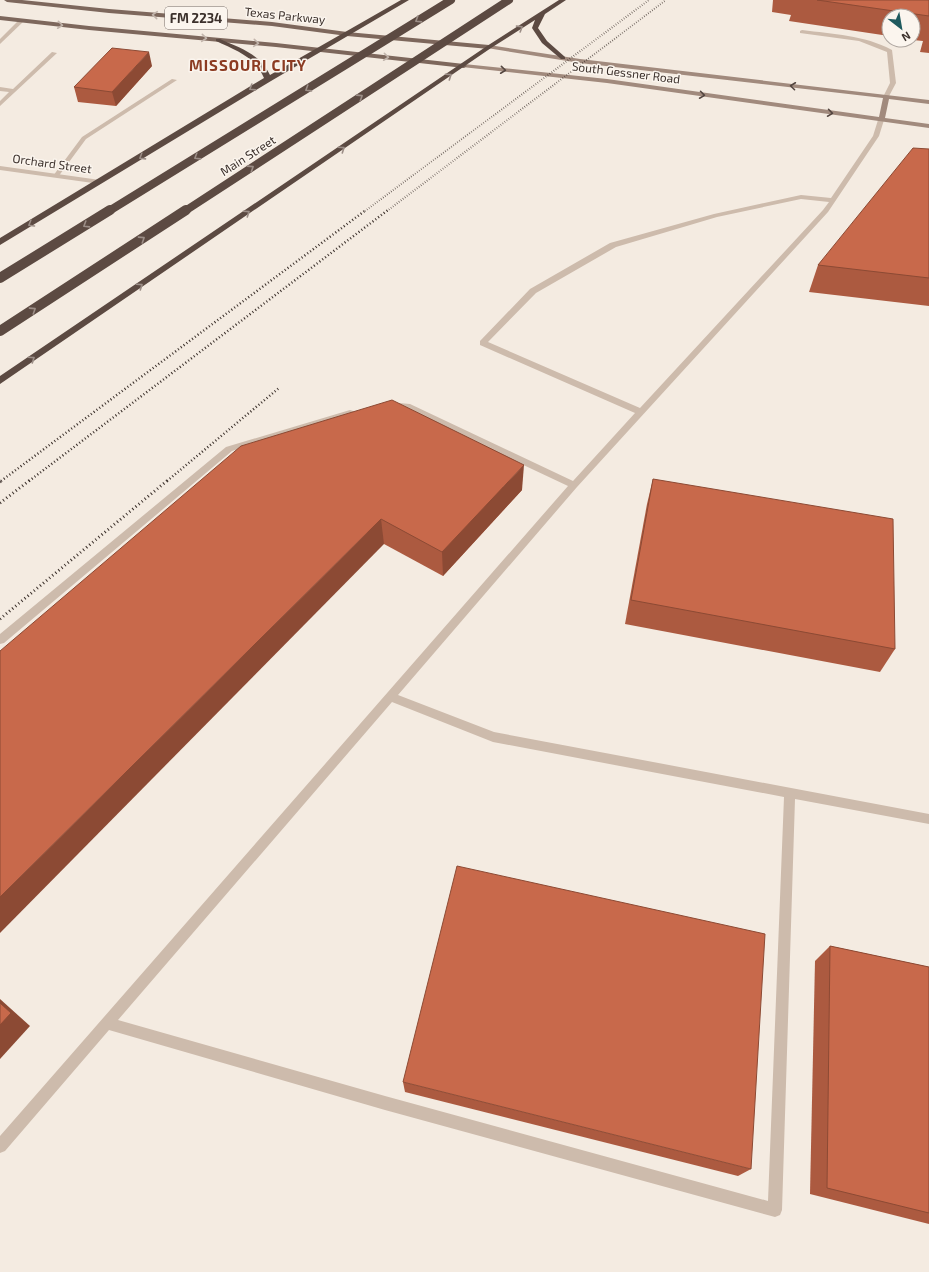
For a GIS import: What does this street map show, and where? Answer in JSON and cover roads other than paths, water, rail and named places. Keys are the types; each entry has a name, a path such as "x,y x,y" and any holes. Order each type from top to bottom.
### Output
{"highway":[{"path":"0,242 268,79 406,0"},
{"name":"Main Street","path":"0,278 452,0"},
{"name":"Main Street","path":"0,331 509,0"},
{"path":"0,381 489,48 563,0"},
{"path":"542,14 535,28 544,42 563,58"},
{"path":"218,40 255,57 264,67 268,79"}],"main road":[{"name":"Texas Parkway","path":"7,0 272,24 347,34 489,48"},
{"name":"FM 2234","path":"0,18 319,50"},
{"name":"South Gessner Road","path":"489,48 929,102"},
{"name":"South Gessner Road","path":"319,50 606,81 929,126"},
{"path":"881,120 886,97"}],"street":[{"path":"44,4 49,0"},
{"path":"1,39 21,21"},
{"path":"802,32 864,41 880,45 890,51 893,83 886,97"},
{"path":"0,104 54,53"},
{"path":"56,176 84,138 174,80"},
{"path":"0,89 14,91"},
{"path":"0,1146 574,485 826,211 876,136 881,120"},
{"name":"Orchard Street","path":"0,168 100,182"},
{"path":"641,412 483,343 533,291 613,245 716,215 801,197 833,200"},
{"path":"384,405 391,404 407,406 574,485"},
{"path":"0,640 229,449 362,410"},
{"path":"390,696 493,737 929,819"},
{"path":"106,1024 378,1101 775,1210 790,792"}],"railway":[{"path":"365,211 649,0"},
{"path":"387,211 666,0"},
{"path":"1,481 366,210"},
{"path":"29,481 388,210"},
{"path":"167,481 279,388"},
{"path":"0,503 30,480"},
{"path":"0,619 168,480"}],"district":[{"name":"MISSOURI CITY","path":"248,66"}]}
